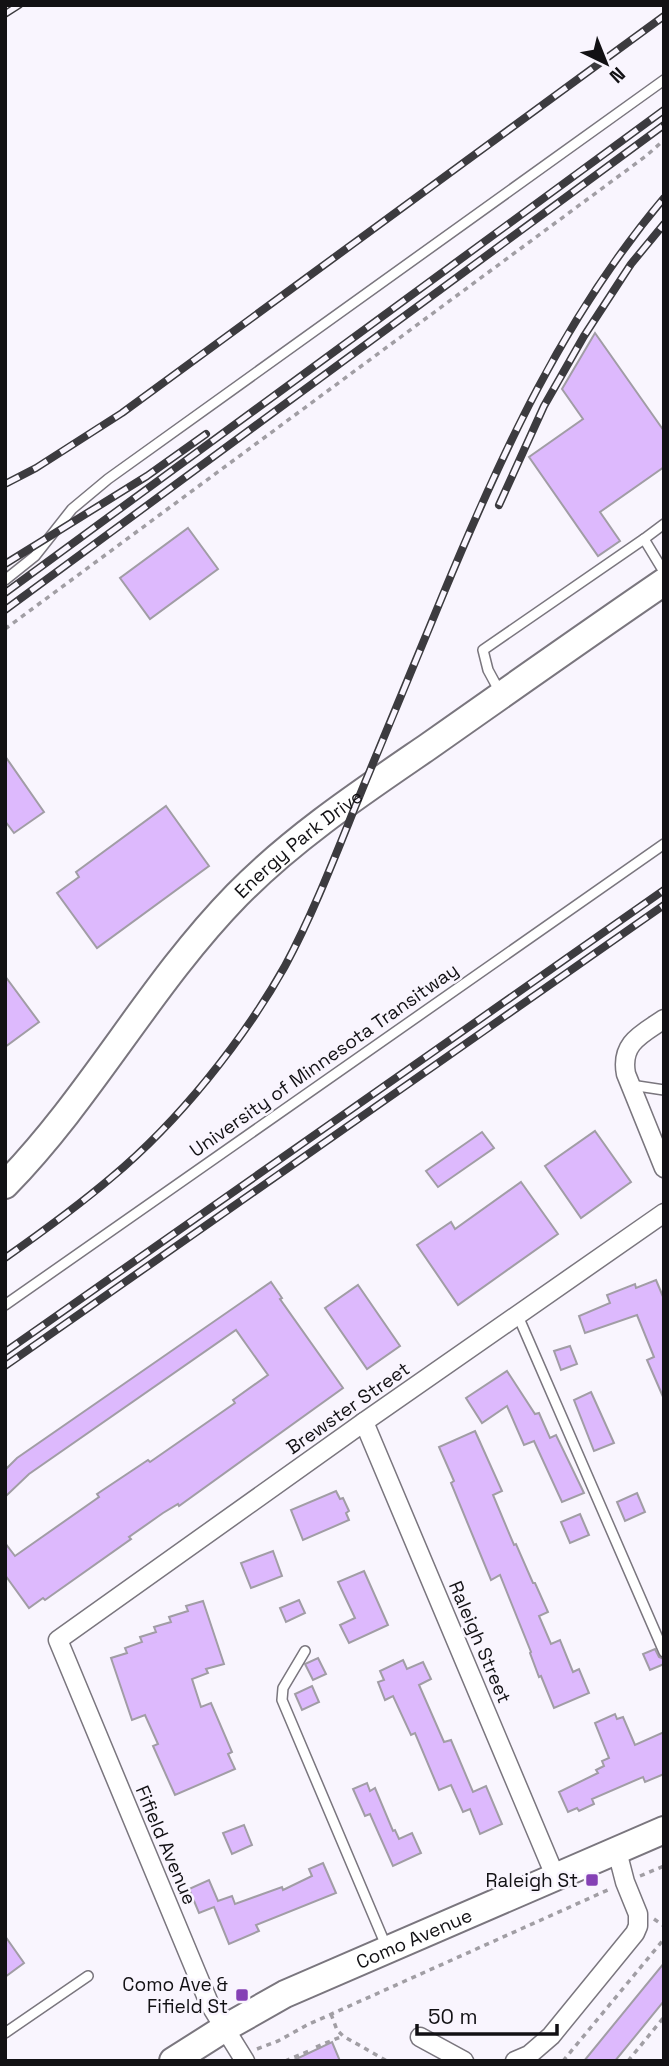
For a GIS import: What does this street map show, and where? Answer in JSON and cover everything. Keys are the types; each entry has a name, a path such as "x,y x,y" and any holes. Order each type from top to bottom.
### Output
{"street":[{"name":"Energy Park Drive","path":"5,1185 35,1155 62,1122 159,986 212,921 239,893 332,813 664,582"},
{"path":"664,1019 638,1037 629,1047 623,1061 664,1168"},
{"name":"Brewster Street","path":"58,1640 664,1213"},
{"name":"Raleigh Street","path":"365,1422 556,1878"},
{"name":"Fifield Avenue","path":"58,1640 209,2003 244,2058"},
{"name":"Como Avenue","path":"173,2061 285,1994 664,1830"},
{"path":"515,2061 529,2055 551,2036 635,1933 638,1914 625,1882 617,1851"},
{"path":"420,2037 464,2061"}],"lane":[{"path":"5,580 35,556 72,509 108,479 664,80"},
{"path":"501,695 488,670 483,650 664,524"},
{"path":"643,539 664,572"},
{"name":"University of Minnesota Transitway","path":"5,1304 664,844"},
{"path":"631,1085 664,1090"},
{"path":"518,1316 664,1651"},
{"path":"305,1651 283,1688 282,1700 388,1950"},
{"path":"5,2033 88,1976"}],"path":[{"path":"5,629 664,140"},
{"path":"244,2058 331,2014 664,1866"},
{"path":"563,2061 664,1939"},
{"path":"331,2014 337,2031 342,2036 387,2061"},
{"path":"628,2061 664,2017"},
{"path":"316,2047 342,2036"},
{"path":"285,2061 309,2050"}],"building":[{"path":"595,333 664,431 664,467 600,512 620,541 598,556 529,457 583,419 562,389"},
{"path":"188,528 218,569 150,619 120,578"},
{"path":"5,756 44,812 14,833 5,821"},
{"path":"166,806 209,866 97,948 57,893 79,877 76,872"},
{"path":"5,976 39,1022 5,1047"},
{"path":"595,1131 631,1182 581,1218 545,1166"},
{"path":"482,1132 494,1148 438,1187 426,1171"},
{"path":"521,1182 558,1234 458,1305 417,1245 451,1222 455,1229"},
{"path":"656,1280 664,1299 664,1399 647,1360 654,1357 637,1315 585,1333 579,1316 610,1303 607,1295 635,1284 636,1288"},
{"path":"271,1282 282,1298 280,1299 343,1388 179,1506 178,1504 163,1513 129,1537 131,1539 45,1600 43,1598 29,1608 5,1575 5,1543 15,1556 99,1497 97,1494 148,1460 150,1462 235,1403 233,1400 268,1375 236,1330 29,1474 5,1497 5,1470 17,1458"},
{"path":"358,1285 400,1346 367,1369 325,1308"},
{"path":"570,1346 577,1364 561,1370 554,1351"},
{"path":"507,1371 535,1414 539,1413 550,1438 556,1435 584,1493 562,1502 534,1441 524,1445 507,1406 482,1423 466,1398"},
{"path":"591,1392 614,1443 594,1451 574,1400"},
{"path":"475,1431 502,1491 493,1495 514,1545 516,1544 548,1612 539,1616 551,1644 560,1640 573,1672 579,1669 589,1693 554,1708 541,1676 539,1677 500,1575 491,1580 439,1447"},
{"path":"336,1491 349,1511 346,1513 349,1520 303,1540 291,1510"},
{"path":"637,1493 645,1512 625,1521 617,1502"},
{"path":"580,1514 589,1535 570,1543 561,1522"},
{"path":"273,1551 282,1576 251,1588 241,1563"},
{"path":"364,1571 388,1625 349,1643 340,1625 355,1618 338,1582"},
{"path":"299,1600 305,1613 286,1622 280,1608"},
{"path":"203,1601 224,1664 206,1669 208,1673 192,1679 201,1707 211,1703 232,1752 228,1754 235,1769 175,1795 153,1746 158,1744 145,1715 132,1720 111,1658 127,1653 125,1648 142,1642 140,1637 156,1632 154,1627 171,1622 169,1617 188,1611 186,1606"},
{"path":"655,1649 659,1657 664,1659 664,1664 650,1670 643,1654"},
{"path":"318,1658 326,1674 313,1680 305,1664"},
{"path":"403,1660 407,1669 423,1662 431,1679 419,1685 444,1742 451,1740 473,1792 486,1786 502,1824 480,1834 470,1809 463,1812 451,1785 439,1790 415,1733 411,1735 393,1696 385,1700 378,1682 384,1680 380,1671"},
{"path":"312,1686 319,1702 302,1710 295,1694"},
{"path":"615,1714 617,1719 623,1717 635,1745 664,1732 664,1774 645,1782 643,1777 592,1799 594,1804 579,1811 577,1808 568,1812 559,1792 598,1773 596,1770 604,1766 602,1761 609,1758 595,1723"},
{"path":"367,1783 370,1791 375,1788 399,1839 412,1833 421,1853 393,1866 370,1814 365,1816 353,1789"},
{"path":"244,1825 252,1845 232,1854 223,1833"},
{"path":"323,1863 336,1893 256,1925 259,1931 229,1944 214,1907 199,1913 189,1889 209,1880 218,1901 232,1896 235,1904 282,1887 283,1890 312,1876 309,1869"},
{"path":"5,1936 24,1963 5,1977"},
{"path":"664,1963 664,2001 615,2061 584,2061"},
{"path":"332,2042 340,2061 292,2061"}],"railway":[{"path":"5,14 19,5"},
{"path":"5,484 36,468 122,413 664,16"},
{"path":"5,593 664,110"},
{"path":"5,610 664,125"},
{"path":"5,1258 60,1219 137,1155 185,1106 250,1023 285,966 317,899 464,544 512,439 565,339 595,290 664,198"},
{"path":"499,505 544,406 584,336 631,264 664,224"},
{"path":"5,564 147,476 206,434"},
{"path":"5,1352 664,890"},
{"path":"5,1366 664,905"}],"place":[{"name":"Raleigh St","path":"592,1880"},
{"name":"Como Ave & Fifield St","path":"242,1995"}]}
